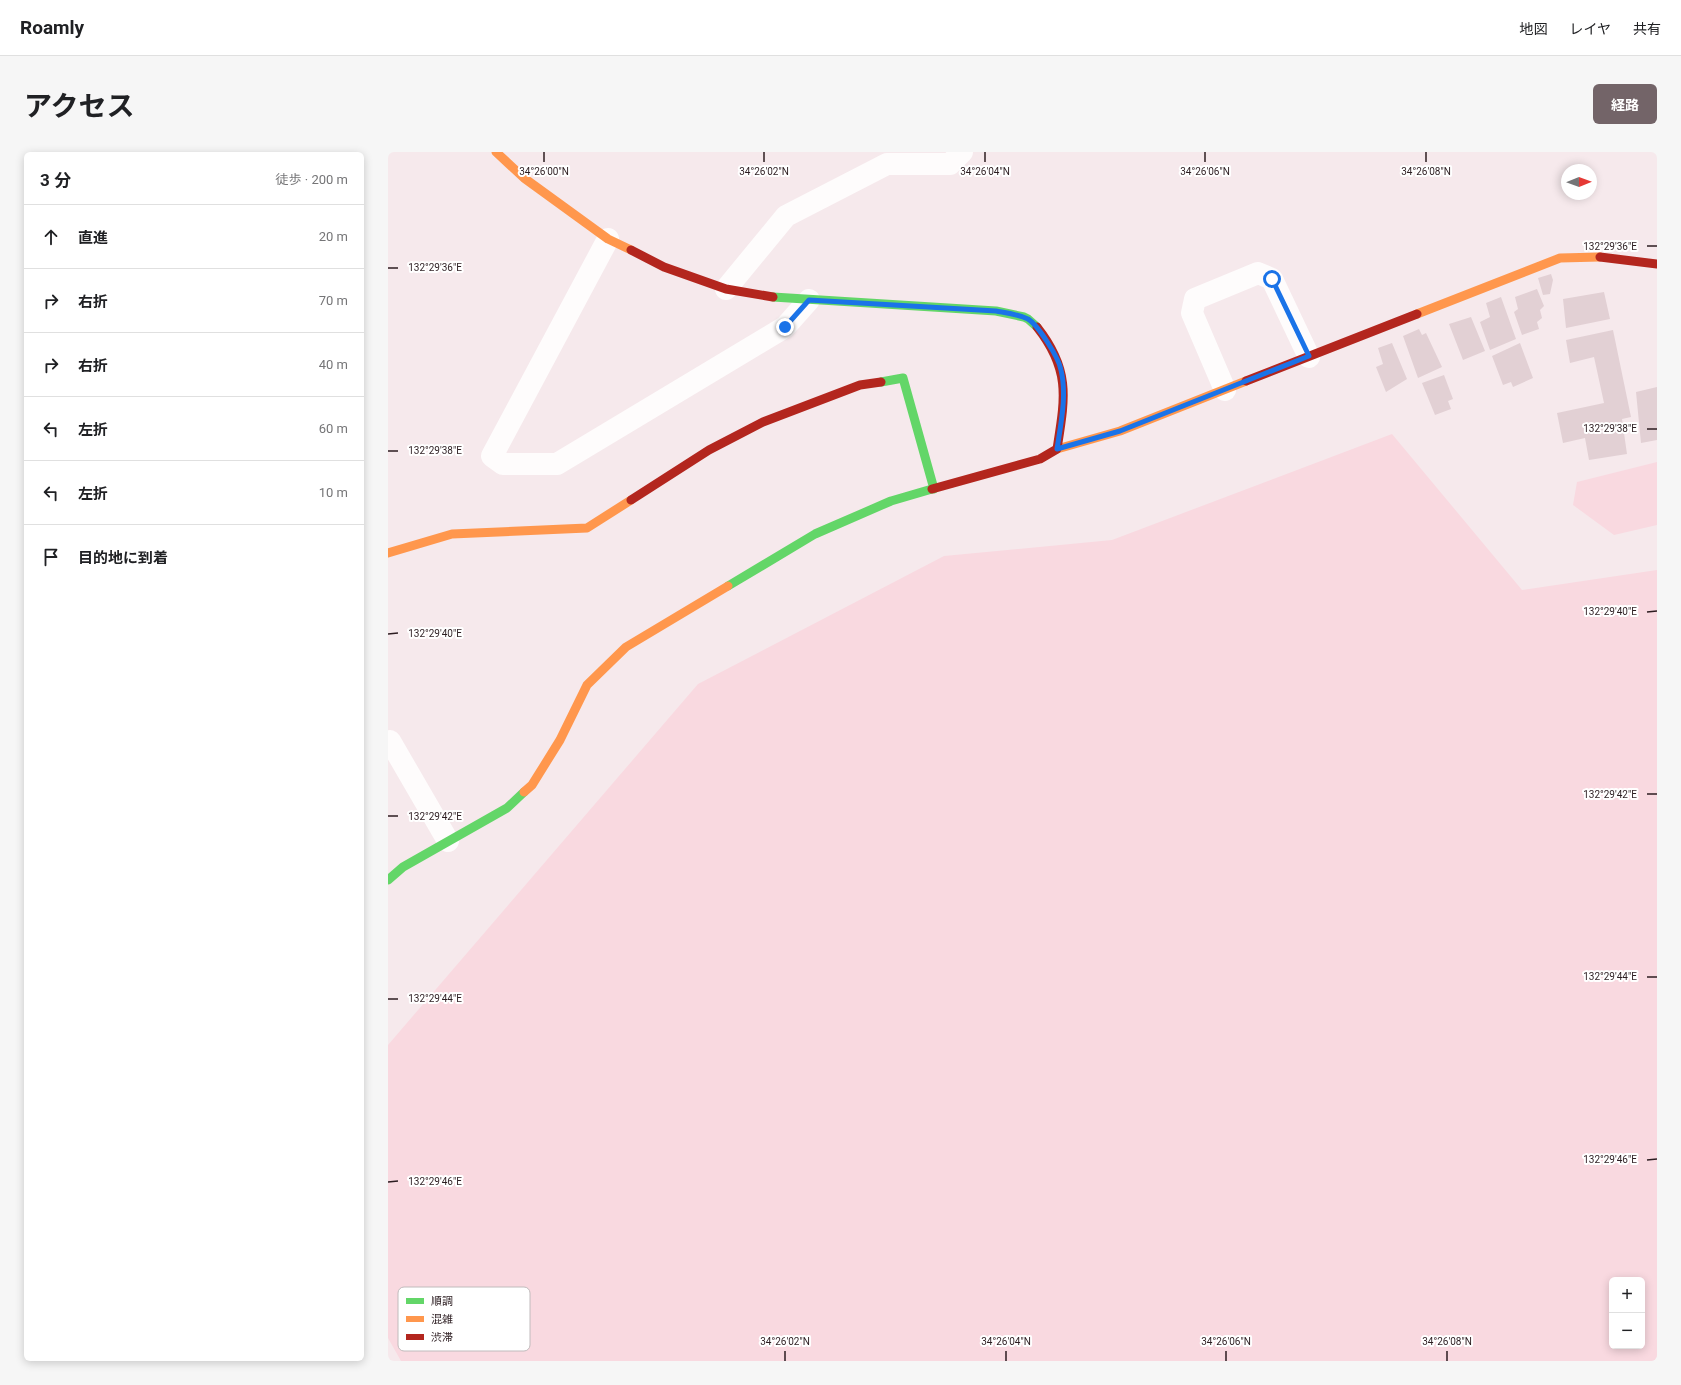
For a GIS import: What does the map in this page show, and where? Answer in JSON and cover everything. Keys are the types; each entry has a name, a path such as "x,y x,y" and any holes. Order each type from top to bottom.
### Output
{"street":[{"path":"496,152 524,178 608,239 664,267 726,289 783,299 996,311 1015,314 1030,320 1048,341 1061,369 1064,401 1057,449"},
{"path":"726,289 786,216 888,164 918,158 950,164 962,152"},
{"path":"608,239 492,456 503,464 557,464 785,327 809,300"},
{"path":"388,880 403,867 507,808 532,785 560,740 587,685 626,647 815,534 891,501 1040,459 1057,449 1120,431 1560,258 1598,257 1657,264"},
{"path":"1225,390 1192,313 1195,299 1258,273 1272,279 1309,356"},
{"path":"388,553 452,534 587,528 709,450 763,422 860,385 903,378 934,489"},
{"path":"388,742 390,740 448,841"}],"shaded area":[{"path":"1392,434 1522,590 1657,570 1657,1361 401,1361 388,1338 388,1045 698,684 944,556 1112,540"},
{"path":"1657,462 1657,525 1614,535 1573,505 1577,482"}],"building":[{"path":"1551,274 1553,280 1550,294 1543,295 1538,278"},
{"path":"1537,289 1544,306 1540,310 1542,318 1537,322 1539,329 1522,335 1514,312 1518,309 1515,297"},
{"path":"1604,292 1610,319 1566,328 1563,299"},
{"path":"1501,297 1516,339 1490,350 1480,322 1490,317 1486,303"},
{"path":"1471,317 1485,351 1463,360 1449,324"},
{"path":"1419,329 1422,335 1426,333 1442,367 1418,378 1403,336"},
{"path":"1613,330 1631,417 1622,419 1627,454 1589,460 1585,438 1563,443 1557,413 1604,403 1594,357 1570,363 1566,340"},
{"path":"1392,343 1407,379 1386,392 1376,367 1383,364 1378,348"},
{"path":"1520,343 1533,378 1513,387 1511,382 1503,385 1492,356"},
{"path":"1444,375 1453,399 1448,401 1451,409 1435,415 1422,383"},
{"path":"1657,387 1657,440 1641,443 1636,392"}],"traffic: fast":[{"path":"773,297 996,311 1024,317 1037,327"},
{"path":"881,382 903,378 934,489"},
{"path":"728,586 815,534 891,501 932,489"},
{"path":"388,880 403,867 507,808 524,792"}],"traffic: slow":[{"path":"496,152 524,178 608,239 631,250"},
{"path":"1417,314 1560,258 1600,257"},
{"path":"1057,449 1120,431 1246,381"},
{"path":"388,553 452,534 587,528 631,500"},
{"path":"524,792 532,785 560,740 587,685 626,647 728,586"}],"traffic: jam":[{"path":"631,250 664,267 726,289 773,297"},
{"path":"1600,257 1657,264"},
{"path":"1246,381 1417,314"},
{"path":"932,489 1040,459 1057,449 1062,414 1063,385 1056,357 1048,342 1037,327"},
{"path":"631,500 709,450 763,422 860,385 881,382"}],"route":[{"path":"785,327 809,300 996,311 1015,314 1030,320 1048,341 1061,369 1064,401 1057,449 1120,431 1309,356 1272,279"}]}
